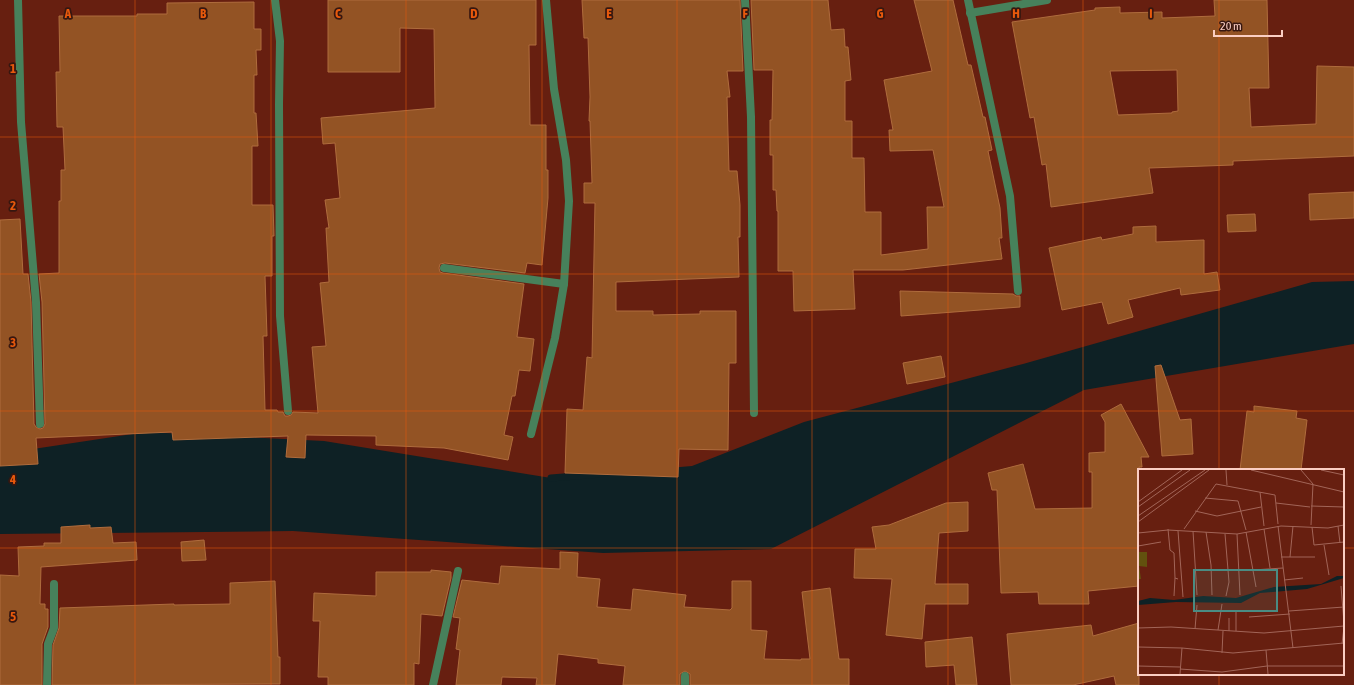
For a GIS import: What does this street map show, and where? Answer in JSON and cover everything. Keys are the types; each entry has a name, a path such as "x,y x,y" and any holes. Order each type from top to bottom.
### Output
{"street":[{"path":"18,0 22,122 36,302 40,424"},
{"path":"275,0 280,41 280,316 288,411"},
{"path":"531,434 555,338 564,284 569,201 566,160 554,89 546,0"},
{"path":"745,0 751,117 754,413"},
{"path":"968,0 1010,196 1018,291"},
{"path":"970,13 1047,0"},
{"path":"444,268 564,284"},
{"path":"433,685 458,571"},
{"path":"47,685 48,644 54,628 54,584"},
{"path":"685,676 685,685"}],"water":[{"path":"1354,281 1354,344 1084,390 771,549 603,553 293,531 0,534 0,454 146,432 324,441 551,478 692,466 804,422 1023,364 1312,282"}],"building":[{"path":"328,0 536,0 536,45 529,45 530,125 546,125 546,170 548,170 548,198 542,265 527,263 525,273 445,263 440,264 439,268 440,272 443,273 524,284 517,337 534,339 530,371 519,370 515,396 512,396 504,435 513,437 508,460 444,448 376,445 376,436 306,435 305,458 286,457 288,436 173,440 172,432 36,438 38,464 0,466 0,220 20,219 23,274 28,274 31,302 34,424 40,429 43,428 45,424 42,302 39,274 59,273 59,201 61,201 61,170 65,170 63,127 57,127 56,72 60,72 59,16 137,16 137,14 167,14 167,3 254,2 254,29 261,29 261,50 256,50 257,75 254,75 254,113 256,113 258,146 252,146 252,205 273,205 274,236 272,236 272,276 265,276 267,336 263,336 265,410 277,410 278,412 283,412 285,416 291,415 293,412 318,413 312,347 326,346 320,283 329,282 326,228 329,228 325,200 340,198 335,143 323,144 321,118 435,108 434,29 400,28 400,72 328,72"},
{"path":"582,0 740,0 743,71 727,71 730,97 727,97 729,171 737,171 740,205 740,237 738,237 739,277 616,282 616,311 653,311 653,315 700,314 700,311 736,311 736,363 729,363 728,450 679,449 678,477 565,473 567,409 583,410 587,357 592,358 595,203 584,203 584,183 592,183 589,121 590,97 588,38 584,38"},
{"path":"751,0 828,0 831,30 844,29 845,47 848,47 851,80 845,81 845,121 852,121 852,158 864,158 865,212 881,212 881,255 928,249 927,207 944,207 933,150 890,151 889,130 893,130 884,80 932,71 914,0 953,0 968,65 971,65 992,150 988,151 1000,208 1002,238 999,238 1002,259 903,270 853,270 855,309 794,311 793,271 778,271 778,211 776,190 773,190 773,155 770,155 770,120 772,120 773,70 754,70"},
{"path":"1214,0 1267,0 1269,88 1249,88 1251,127 1316,124 1317,66 1354,67 1354,156 1233,161 1233,165 1149,168 1153,193 1051,207 1046,164 1042,165 1034,117 1030,118 1012,22 1095,10 1095,8 1120,7 1120,13 1162,12 1162,18 1215,16","holes":["1177,70 1178,111 1172,113 1118,115 1110,71"]},
{"path":"1354,192 1354,218 1310,220 1309,194"},
{"path":"1255,214 1256,231 1228,232 1227,215"},
{"path":"1156,226 1156,242 1204,240 1204,274 1217,272 1220,290 1181,295 1180,288 1128,300 1133,317 1108,324 1102,302 1062,310 1049,248 1101,237 1102,240 1133,234 1133,227"},
{"path":"900,291 1013,294 1020,296 1020,307 901,316"},
{"path":"941,356 945,377 907,384 903,363"},
{"path":"1161,365 1180,420 1191,419 1193,454 1162,456 1155,366"},
{"path":"1121,404 1149,457 1141,457 1142,467 1139,467 1138,469 1138,586 1088,591 1089,604 1039,604 1038,592 1001,593 997,490 992,490 988,473 1023,464 1035,509 1092,508 1092,472 1089,472 1089,453 1105,452 1105,422 1101,415"},
{"path":"1254,406 1297,411 1296,418 1307,420 1301,469 1240,469 1247,411 1254,412"},
{"path":"968,502 968,531 939,533 935,584 968,584 968,604 925,604 922,639 886,635 892,579 854,578 855,549 876,549 872,527 889,525 946,503"},
{"path":"90,525 90,528 111,527 113,543 136,542 137,560 41,567 40,604 45,604 45,609 48,609 48,627 42,644 42,685 0,685 0,575 19,576 18,547 44,546 44,543 61,543 61,527"},
{"path":"204,540 206,560 182,561 181,542"},
{"path":"560,552 578,553 577,577 600,579 597,607 631,610 633,589 686,595 684,607 730,610 732,608 732,581 751,581 751,630 767,631 764,659 810,659 802,592 830,588 839,659 849,659 849,685 690,685 690,674 685,671 680,674 680,685 623,685 625,666 598,663 598,659 558,654 555,685 536,685 537,678 502,677 501,685 456,685 460,650 456,649 460,618 453,617 462,580 499,584 501,566 560,569"},
{"path":"431,570 451,572 451,578 442,616 421,614 419,664 414,663 414,685 328,685 328,677 318,677 320,621 313,621 314,593 376,596 376,572 431,572"},
{"path":"275,581 278,657 280,657 280,684 52,685 53,645 59,628 60,608 174,604 230,604 230,583"},
{"path":"1138,623 1139,685 1116,685 1114,676 1073,685 1011,685 1007,634 1091,625 1093,636"},
{"path":"972,637 977,685 956,685 954,665 926,667 925,642"}],"waterway":[{"path":"551,478 601,474"}]}
